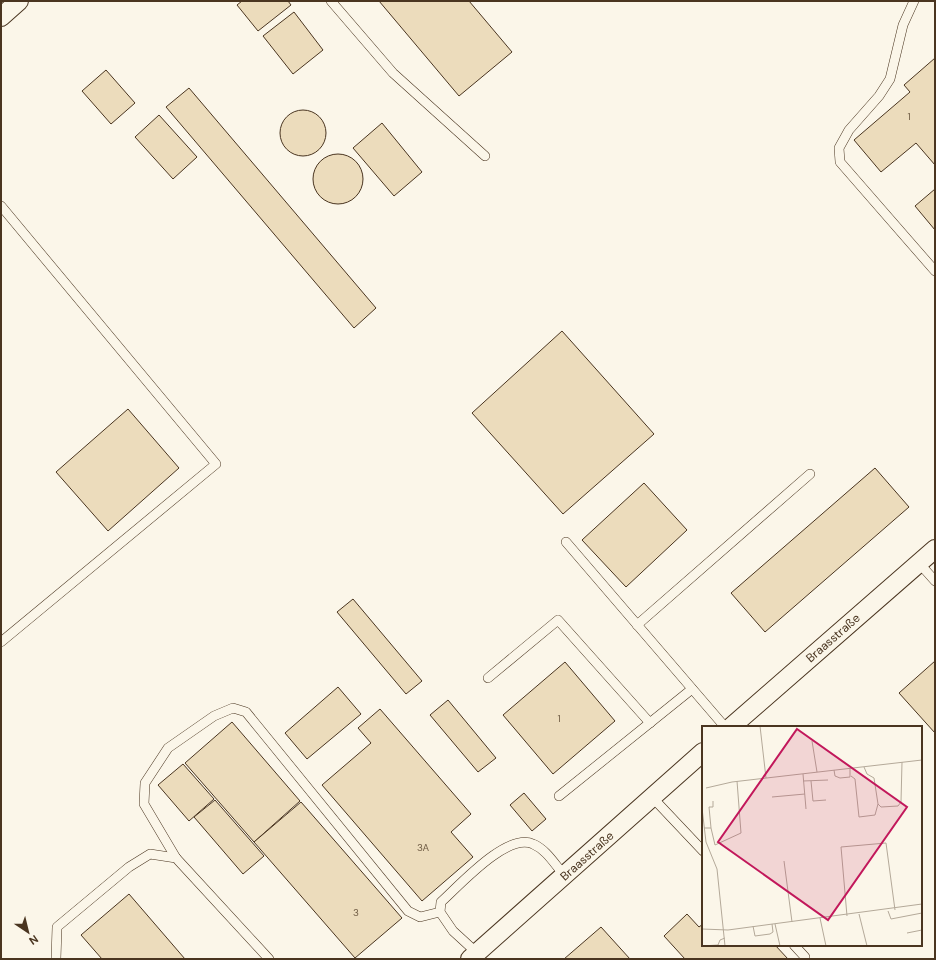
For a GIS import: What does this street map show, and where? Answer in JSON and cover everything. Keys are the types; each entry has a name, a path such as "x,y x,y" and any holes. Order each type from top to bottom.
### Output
{"street":[{"path":"1,17 19,1"},
{"name":"Braasstraße","path":"733,726 935,549"},
{"name":"Braasstraße","path":"473,956 702,753"}],"lane":[{"path":"331,1 393,73 485,156"},
{"path":"914,1 903,25 890,79 879,96 849,130 839,148 840,162 935,271"},
{"path":"1,206 216,464 1,642"},
{"path":"637,625 810,474"},
{"path":"566,542 724,726"},
{"path":"919,563 935,581"},
{"path":"488,678 558,620 650,723"},
{"path":"559,796 692,689"},
{"path":"269,959 176,858 144,804 145,783 168,748 214,716 233,708 246,712 408,911 420,917 440,912"},
{"path":"652,797 702,850"},
{"path":"473,956 440,912 441,902 498,851 522,841 532,844 547,854 565,876"},
{"path":"56,959 57,928 129,867 150,854 176,858"},
{"path":"795,946 805,957"}],"building":[{"path":"242,1 288,1 291,5 258,31 237,5"},
{"path":"379,1 469,1 512,52 459,96"},
{"path":"294,12 323,50 293,74 263,36"},
{"path":"935,58 935,165 916,143 881,172 854,140 910,92 904,85"},
{"path":"106,70 135,103 111,124 82,91"},
{"path":"189,88 376,308 354,328 166,107"},
{"path":"303,110 316,114 322,120 326,133 322,146 316,152 303,156 290,152 284,146 280,133 284,120 290,114"},
{"path":"159,115 197,157 173,179 135,137"},
{"path":"382,123 422,172 394,196 353,148"},
{"path":"333,154 343,154 356,161 363,174 363,184 356,197 343,204 333,204 324,200 317,193 313,184 313,174 317,165 324,158"},
{"path":"935,189 935,230 915,206"},
{"path":"562,331 654,434 563,514 472,413"},
{"path":"128,409 179,468 108,531 56,472"},
{"path":"875,468 909,507 765,632 731,593"},
{"path":"644,483 687,530 626,587 582,540"},
{"path":"353,599 422,681 406,694 337,612"},
{"path":"935,661 935,733 899,693"},
{"path":"565,662 615,721 553,774 503,715"},
{"path":"338,687 361,714 307,759 285,733"},
{"path":"448,700 496,758 478,772 430,715"},
{"path":"380,709 471,814 451,832 473,857 422,901 322,785 371,743 358,728"},
{"path":"232,722 300,801 254,842 185,763"},
{"path":"183,764 214,799 189,821 158,785"},
{"path":"524,793 546,819 532,831 510,805"},
{"path":"215,800 264,856 243,874 194,817"},
{"path":"301,802 402,918 355,958 254,842"},
{"path":"129,894 185,959 102,959 81,935"},
{"path":"687,914 699,927 702,925 702,946 776,946 788,959 685,959 664,936"},
{"path":"601,927 630,959 564,959"}]}
